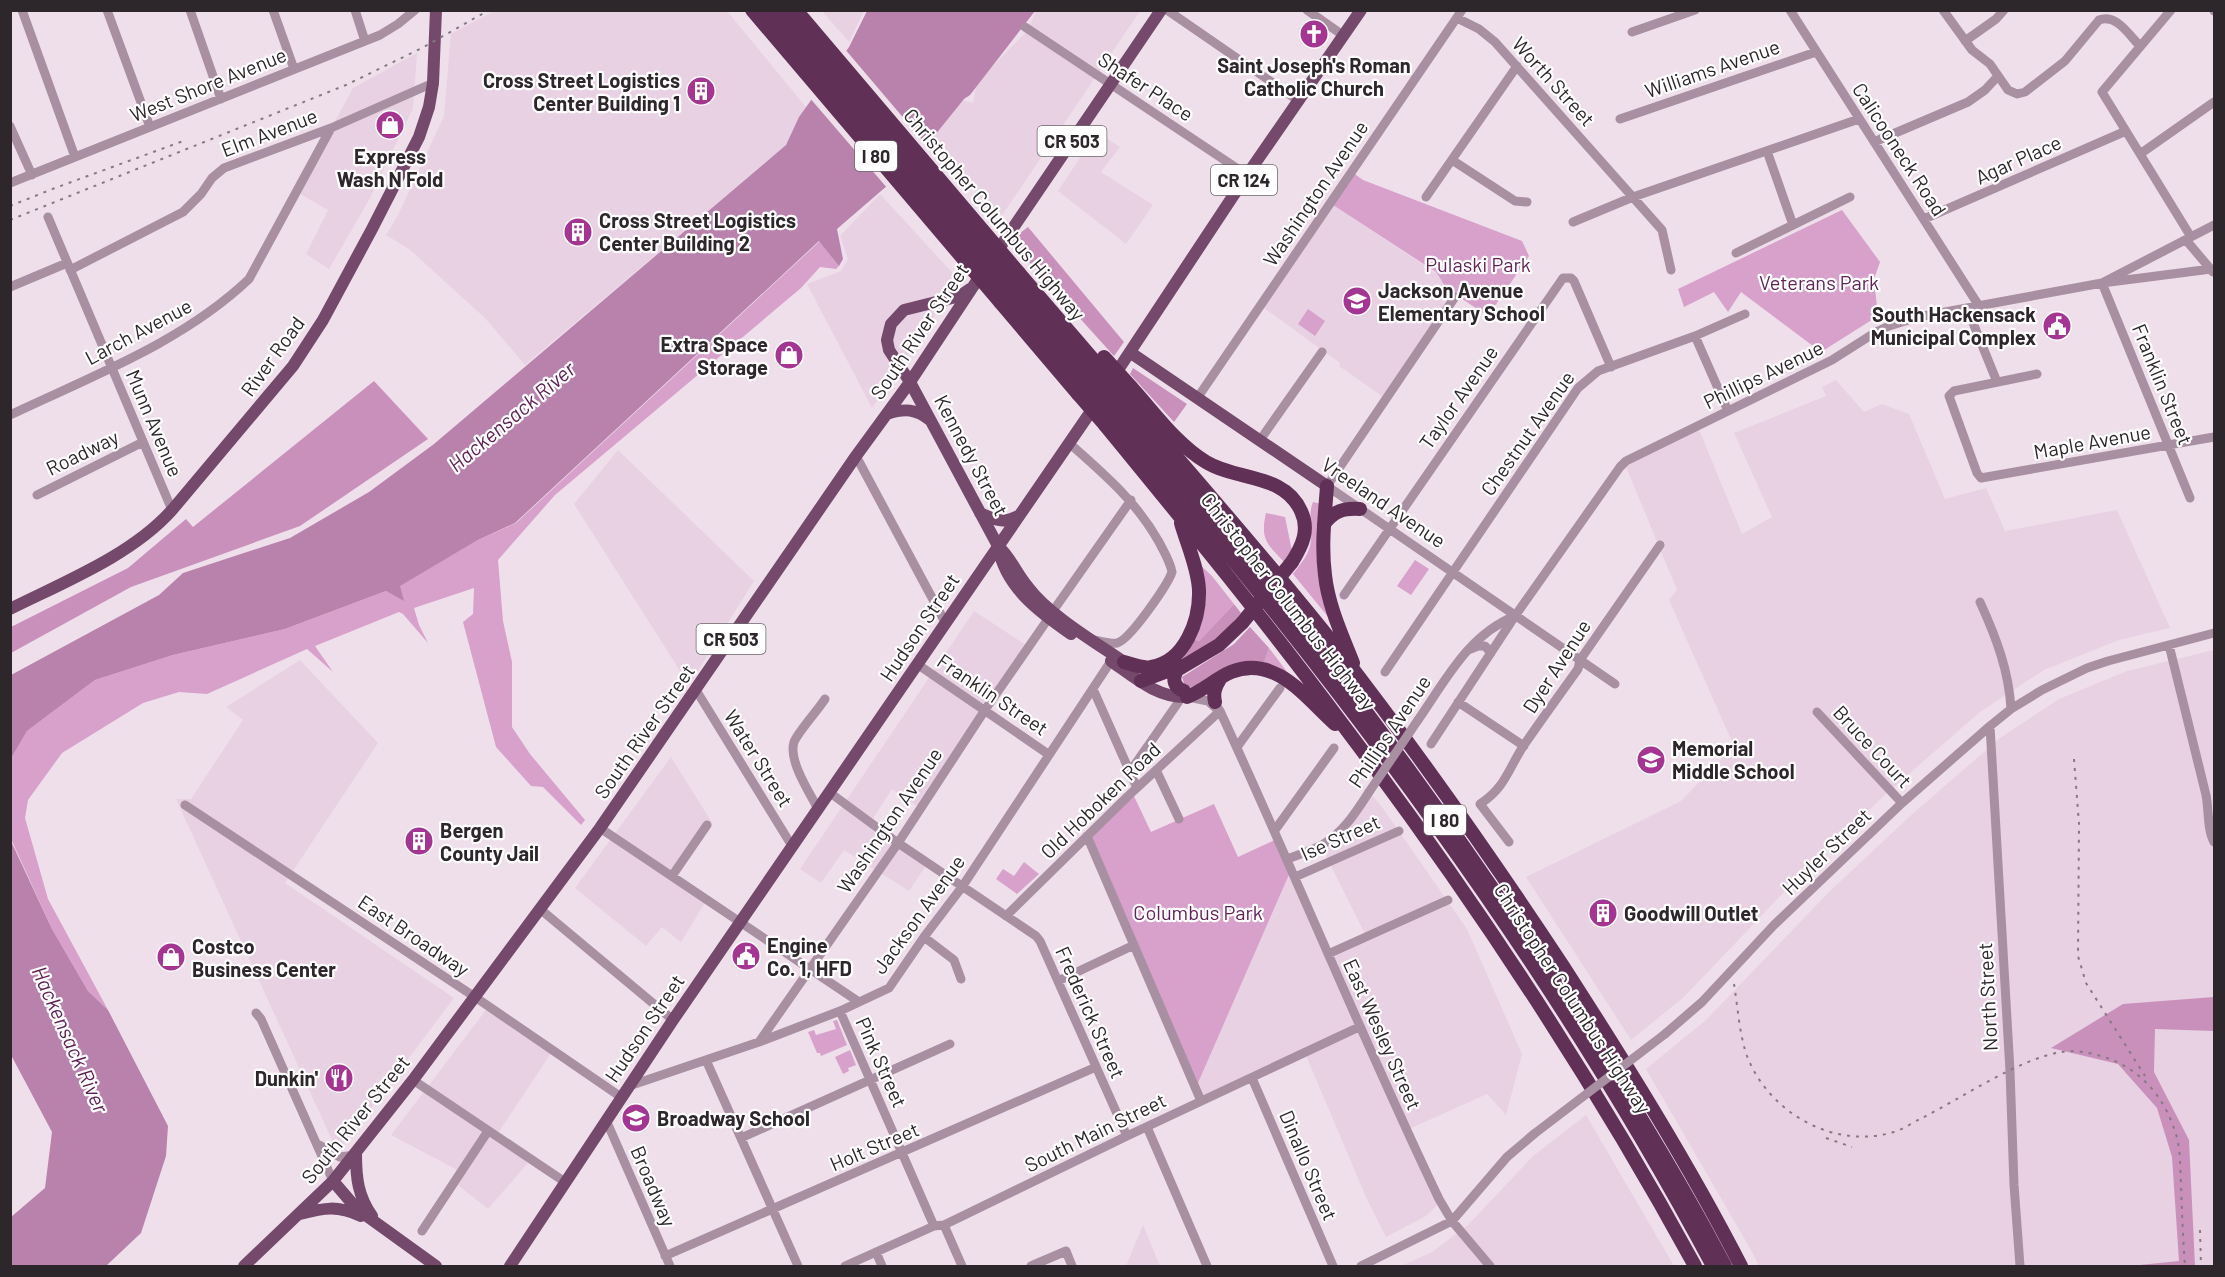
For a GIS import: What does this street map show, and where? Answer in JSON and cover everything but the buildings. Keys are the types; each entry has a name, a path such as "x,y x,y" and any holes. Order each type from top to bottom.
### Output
{"highway":[{"name":"Christopher Columbus Highway","path":"752,10 1091,375 1269,587 1366,711 1441,814 1529,943 1599,1052 1725,1266"},
{"name":"Christopher Columbus Highway","path":"767,10 1010,287 1075,338 1091,375"},
{"name":"Christopher Columbus Highway","path":"780,10 1010,287"},
{"name":"Christopher Columbus Highway","path":"796,10 1010,287"},
{"path":"1091,375 1118,406 1180,441 1199,457 1221,470 1283,487 1296,500 1303,515 1305,533 1302,546 1292,562 1242,624 1219,645 1145,681"},
{"name":"Christopher Columbus Highway","path":"1118,406 1179,516 1361,748 1434,850 1547,1019 1647,1182 1695,1266"},
{"name":"Christopher Columbus Highway","path":"1118,406 1298,600 1358,676 1454,807 1573,982 1678,1152 1741,1266"},
{"name":"Christopher Columbus Highway","path":"1118,406 1202,522 1307,651 1442,833 1593,1061 1713,1266"},
{"path":"1327,486 1323,555 1327,586 1336,618 1358,676"},
{"path":"1324,524 1339,510 1360,509"},
{"path":"1117,661 1145,667 1165,662 1184,644 1195,622 1199,588 1179,516"},
{"path":"1188,662 1177,670 1174,677 1176,687 1184,695 1200,692 1222,676 1259,667 1284,677 1361,748"},
{"path":"1218,707 1214,694 1222,676"}],"main road":[{"name":"River Road","path":"12,604 121,552 154,528 276,388 313,336 419,137 429,107 433,83 436,10"},
{"name":"South River Street","path":"244,1266 333,1181 356,1154 600,828 856,456 910,382 1161,10"},
{"name":"Hudson Street","path":"510,1266 673,1020 1131,352 1248,174 1361,10"},
{"name":"Kennedy Street","path":"973,286 960,296 904,310 891,324 888,331 889,350 910,382 998,546"},
{"name":"Vreeland Avenue","path":"1131,352 1327,486"},
{"path":"887,414 910,409 920,412 932,422"},
{"path":"980,513 996,521 1008,521 1019,515"},
{"path":"998,546 1007,554 1028,588 1051,615 1091,639 1117,661"},
{"path":"998,546 1001,561 1022,594 1160,693 1174,697 1184,695"},
{"path":"980,572 989,569 1001,570 1009,576"},
{"path":"356,1154 359,1193 378,1225"},
{"path":"333,1181 357,1209 434,1266"},
{"path":"298,1215 336,1208 378,1225"}],"street":[{"path":"22,10 75,157"},
{"path":"107,10 150,127"},
{"path":"190,10 220,99"},
{"path":"273,10 294,69"},
{"path":"355,10 365,41"},
{"name":"West Shore Avenue","path":"10,183 365,41 398,24 415,10"},
{"path":"1167,10 1299,101"},
{"path":"1307,10 1344,36"},
{"path":"1632,32 1695,10"},
{"name":"Calicooneck Road","path":"1790,10 1979,306"},
{"path":"1943,10 1972,50 1990,64 2012,93 2025,92 2065,61 2099,20 2110,18 2115,20 2140,46"},
{"path":"1965,41 1996,19 2004,10"},
{"path":"2091,10 2099,20"},
{"path":"2171,10 2102,92 2189,239 2213,271"},
{"name":"Worth Street","path":"1460,14 1486,34 1517,66 1662,230 1671,270"},
{"name":"Washington Avenue","path":"1198,397 1460,14"},
{"name":"Shafer Place","path":"1025,27 1248,174"},
{"name":"Williams Avenue","path":"1620,119 1816,52"},
{"path":"1426,197 1517,66"},
{"path":"1874,142 1968,102 1985,90 1998,76"},
{"name":"Elm Avenue","path":"10,287 68,266 183,212 201,194 212,178 224,168 331,128 433,83"},
{"path":"2140,154 2214,102"},
{"path":"1573,222 1633,197 1859,118"},
{"path":"10,126 32,175"},
{"name":"Larch Avenue","path":"10,415 191,326 209,314 249,279 331,128"},
{"name":"Agar Place","path":"1924,219 2126,131"},
{"path":"1767,151 1793,225"},
{"path":"1452,160 1515,201 1527,202"},
{"path":"1736,253 1850,197"},
{"name":"Munn Avenue","path":"48,217 172,510"},
{"name":"Phillips Avenue","path":"2102,284 2214,225"},
{"name":"Phillips Avenue","path":"1431,744 1515,616 1620,466 1635,456 1832,360 1889,326 1911,319 2102,284 2213,271"},
{"name":"Taylor Avenue","path":"1344,595 1563,278 1574,281 1611,367"},
{"name":"Franklin Street","path":"2102,284 2190,498"},
{"path":"1327,486 1455,297"},
{"path":"1967,309 1997,382 2037,374"},
{"name":"Chestnut Avenue","path":"1385,672 1578,388 1592,375 1695,336 1745,314"},
{"path":"1695,336 1728,411"},
{"path":"1260,440 1322,352"},
{"name":"Maple Avenue","path":"1997,382 1955,391 1951,393 1948,400 1981,478 2214,436"},
{"name":"Roadway","path":"37,495 143,442"},
{"path":"1069,443 1131,500 1171,565 1171,575 1131,634 1120,642 1110,643 1091,639"},
{"path":"856,456 945,622"},
{"name":"Vreeland Avenue","path":"1327,486 1615,684"},
{"name":"Washington Avenue","path":"759,1042 898,843 985,710 1131,500"},
{"name":"Dyer Avenue","path":"1509,842 1480,804 1498,790 1524,746 1578,669 1580,660 1660,545"},
{"path":"1980,602 2003,658 2012,709"},
{"name":"Phillips Avenue","path":"1287,859 1321,846 1353,816 1464,653 1491,627 1515,616"},
{"name":"Huyler Street","path":"1361,1266 1452,1221 1507,1157 1533,1134 1665,1034 1702,1002 1774,926 1902,803 2012,709 2042,690 2087,668 2214,633"},
{"path":"2169,645 2210,810 2210,831 2214,842"},
{"path":"1464,653 1478,646 1485,646 1491,654"},
{"name":"Jackson Avenue","path":"629,1086 759,1042 840,1011 889,988 962,887 1093,689 1117,661"},
{"name":"Franklin Street","path":"917,664 1048,754"},
{"path":"1237,747 1280,688"},
{"path":"1093,689 1137,788"},
{"name":"Water Street","path":"696,690 792,846"},
{"path":"1200,692 1218,707"},
{"path":"1129,773 1184,695 1208,701 1218,707"},
{"path":"818,809 797,768 794,752 795,742 825,699"},
{"path":"1458,702 1524,746"},
{"name":"East Wesley Street","path":"1218,707 1275,830 1359,1027 1422,1163 1452,1221 1490,1266"},
{"name":"Old Hoboken Road","path":"1006,916 1218,707"},
{"name":"Bruce Court","path":"1817,712 1902,803"},
{"name":"North Street","path":"1990,726 2020,1266"},
{"path":"1275,830 1334,748"},
{"path":"1156,770 1179,819"},
{"name":"Frederick Street","path":"829,792 898,843 1036,936 1127,1136"},
{"name":"East Broadway","path":"184,805 475,997 621,1097"},
{"path":"672,876 707,825"},
{"path":"600,828 859,1002"},
{"name":"Ise Street","path":"1295,877 1399,831"},
{"path":"1087,836 1201,1101"},
{"path":"1328,954 1449,900"},
{"path":"540,909 673,1020"},
{"path":"924,937 954,960 961,979"},
{"path":"1058,981 1134,945"},
{"name":"Pink Street","path":"840,1011 934,1226"},
{"path":"256,1013 261,1019 333,1181"},
{"name":"South Main Street","path":"845,1266 934,1226 944,1225 1359,1027"},
{"path":"741,1138 950,1044"},
{"path":"706,1060 798,1266"},
{"name":"Holt Street","path":"665,1256 903,1154 1096,1067"},
{"name":"Dinallo Street","path":"1252,1078 1333,1266"},
{"path":"413,1080 565,1182"},
{"name":"Broadway","path":"606,1120 670,1266"},
{"path":"1148,1127 1207,1266"},
{"path":"422,1231 488,1131"},
{"path":"317,1144 335,1155 356,1154"},
{"path":"944,1225 962,1266"},
{"path":"1031,1266 1066,1251 1072,1266"},
{"path":"876,1252 882,1266"}],"shaded area":[{"path":"494,11 727,11 806,107 786,145 525,365 485,318 409,249 386,235 398,215 444,116 451,34"},
{"path":"822,11 864,11 849,42"},
{"path":"1036,11 1140,11 999,220 931,140 961,100 973,103 977,82 1027,31"},
{"path":"417,53 413,108 369,200 329,269 306,254 328,210 297,192 353,88"},
{"path":"1097,132 1120,147 1101,172 1153,205 1126,244 1058,191"},
{"path":"880,194 959,280 872,408 807,284 841,271 848,259 840,236"},
{"name":"Jackson Avenue Elementary School","path":"1330,203 1436,273 1449,293 1455,297 1386,399 1260,305"},
{"path":"1028,227 1124,342 1114,356 1010,241"},
{"path":"1133,368 1187,404 1174,422 1130,374"},
{"path":"1836,380 1864,412 1882,404 1909,414 1945,499 1986,488 2005,531 2117,510 2170,628 2119,640 2044,670 1980,712 1887,793 1806,869 1684,997 1631,1040 1526,877 1681,801 1734,746 1669,600 1677,590 1624,462 1698,427 1742,534 1772,517 1734,433 1826,396 1822,387"},
{"path":"374,381 428,439 300,526 131,587 11,653 11,627 128,568 186,519 193,527"},
{"path":"618,450 754,581 689,685 574,504"},
{"path":"1234,604 1241,613 1220,638 1172,664 1193,639 1199,641"},
{"path":"974,611 1029,647 920,808 892,789 872,820 929,861 909,891 844,850 821,883 800,869"},
{"path":"1250,627 1269,648 1264,663 1236,664 1202,683 1185,687 1182,677 1234,644"},
{"path":"2214,650 2214,1266 1759,1266 1646,1069 1706,1020 1829,892 1909,817 2000,738 2059,699 2127,671"},
{"path":"300,660 378,743 285,883 454,998 337,1151 176,799 191,799 243,720 226,707"},
{"path":"671,757 713,824 674,877 706,901 681,942 662,927 646,946 575,888"},
{"path":"1369,792 1382,807 1467,929 1522,1054 1506,1115 1487,1094 1407,1130 1439,1203 1426,1216 1386,1237 1366,1197 1304,1051 1204,1098 1198,1083 1291,870 1327,953 1366,936 1321,846 1332,838"},
{"path":"2214,997 2214,1031 2155,1029 2154,1072 2189,1140 2195,1266 2130,1266 2179,1261 2172,1157 2157,1108 2118,1064 2051,1048 2123,1004"},
{"path":"489,1006 553,1050 498,1133 533,1157 488,1209 454,1182 461,1172 391,1135"},
{"path":"1586,1115 1674,1266 1401,1266 1432,1252 1468,1225 1533,1156"},
{"path":"1143,1225 1160,1266 1126,1266"}],"green space":[{"name":"Pulaski Park","path":"1352,172 1363,180 1522,241 1529,256 1488,316 1456,295 1455,297 1449,293 1436,272 1330,203"},
{"name":"Veterans Park","path":"1842,210 1880,262 1874,279 1878,316 1821,352 1741,292 1728,312 1714,292 1684,307 1678,289"},
{"path":"820,241 839,266 836,269 820,267 801,288 555,495 498,560 503,621 512,662 512,727 530,754 585,820 581,825 543,787 531,786 496,747 463,622 473,614 474,588 414,608 428,643 399,612 315,646 333,672 307,649 207,694 179,692 143,703 62,753 28,800 25,818 48,899 108,1010 88,991 52,929 11,839 10,758 27,731 95,680 173,655 285,629 386,591 403,600 399,586 478,540 516,523"},
{"path":"1308,309 1325,321 1315,336 1298,324"},
{"path":"1313,502 1322,504 1329,618 1293,574 1309,550"},
{"path":"1266,513 1285,517 1292,551 1284,562 1266,540 1264,522"},
{"path":"1415,560 1429,569 1411,595 1397,586"},
{"path":"1197,562 1212,576 1234,604 1199,641 1193,639"},
{"path":"1269,648 1291,677 1264,663"},
{"name":"Columbus Park","path":"1132,792 1151,832 1214,804 1238,857 1277,839 1291,870 1198,1083 1089,833"},
{"path":"1024,862 1039,874 1017,894 996,879 1003,869 1014,876"},
{"path":"837,1020 847,1045 821,1056 817,1053 808,1032 814,1030 816,1035 836,1029 833,1021"},
{"path":"850,1050 856,1065 848,1068 849,1071 843,1074 835,1057"}],"water":[{"name":"Hackensack River","path":"867,11 1035,11 970,95 964,99 910,166 837,229 843,259 839,266 819,241 515,523 478,540 400,586 404,601 386,591 285,629 173,655 95,680 27,731 11,758 11,675 159,595 183,573 290,538 369,492 434,444 786,145 799,117 849,47"},
{"name":"Hackensack River","path":"10,839 52,929 88,991 108,1010 168,1126 166,1156 141,1233 106,1266 11,1266 11,1217 45,1188 52,1132 11,1055"}],"pier":[{"path":"844,48 929,148 912,168 888,189 809,97"}],"railway":[{"path":"10,220 346,85 422,48 489,10"},
{"path":"10,206 186,140"},
{"path":"2074,759 2079,824 2078,956 2086,983 2145,1076"},
{"path":"1734,984 1744,1047 1757,1076 1787,1110 1827,1131 1849,1136 1871,1136 1898,1131 2010,1070 2062,1052 2091,1053 2129,1069 2154,1091 2166,1110 2177,1137 2185,1266"},
{"path":"1826,1138 1852,1147"},
{"path":"2200,1230 2201,1266"}],"place":[{"name":"Saint Joseph's Roman Catholic Church","path":"1314,34"},
{"name":"Cross Street Logistics Center Building 1","path":"701,91"},
{"name":"Express Wash N Fold","path":"390,125"},
{"name":"Cross Street Logistics Center Building 2","path":"578,232"},
{"name":"Jackson Avenue Elementary School","path":"1357,301"},
{"name":"South Hackensack Municipal Complex","path":"2057,326"},
{"name":"Extra Space Storage","path":"789,355"},
{"name":"Memorial Middle School","path":"1651,760"},
{"name":"Bergen County Jail","path":"419,841"},
{"name":"Goodwill Outlet","path":"1603,913"},
{"name":"Engine Co. 1, HFD","path":"746,956"},
{"name":"Costco Business Center","path":"171,957"},
{"name":"Dunkin'","path":"339,1078"},
{"name":"Broadway School","path":"636,1118"}]}
